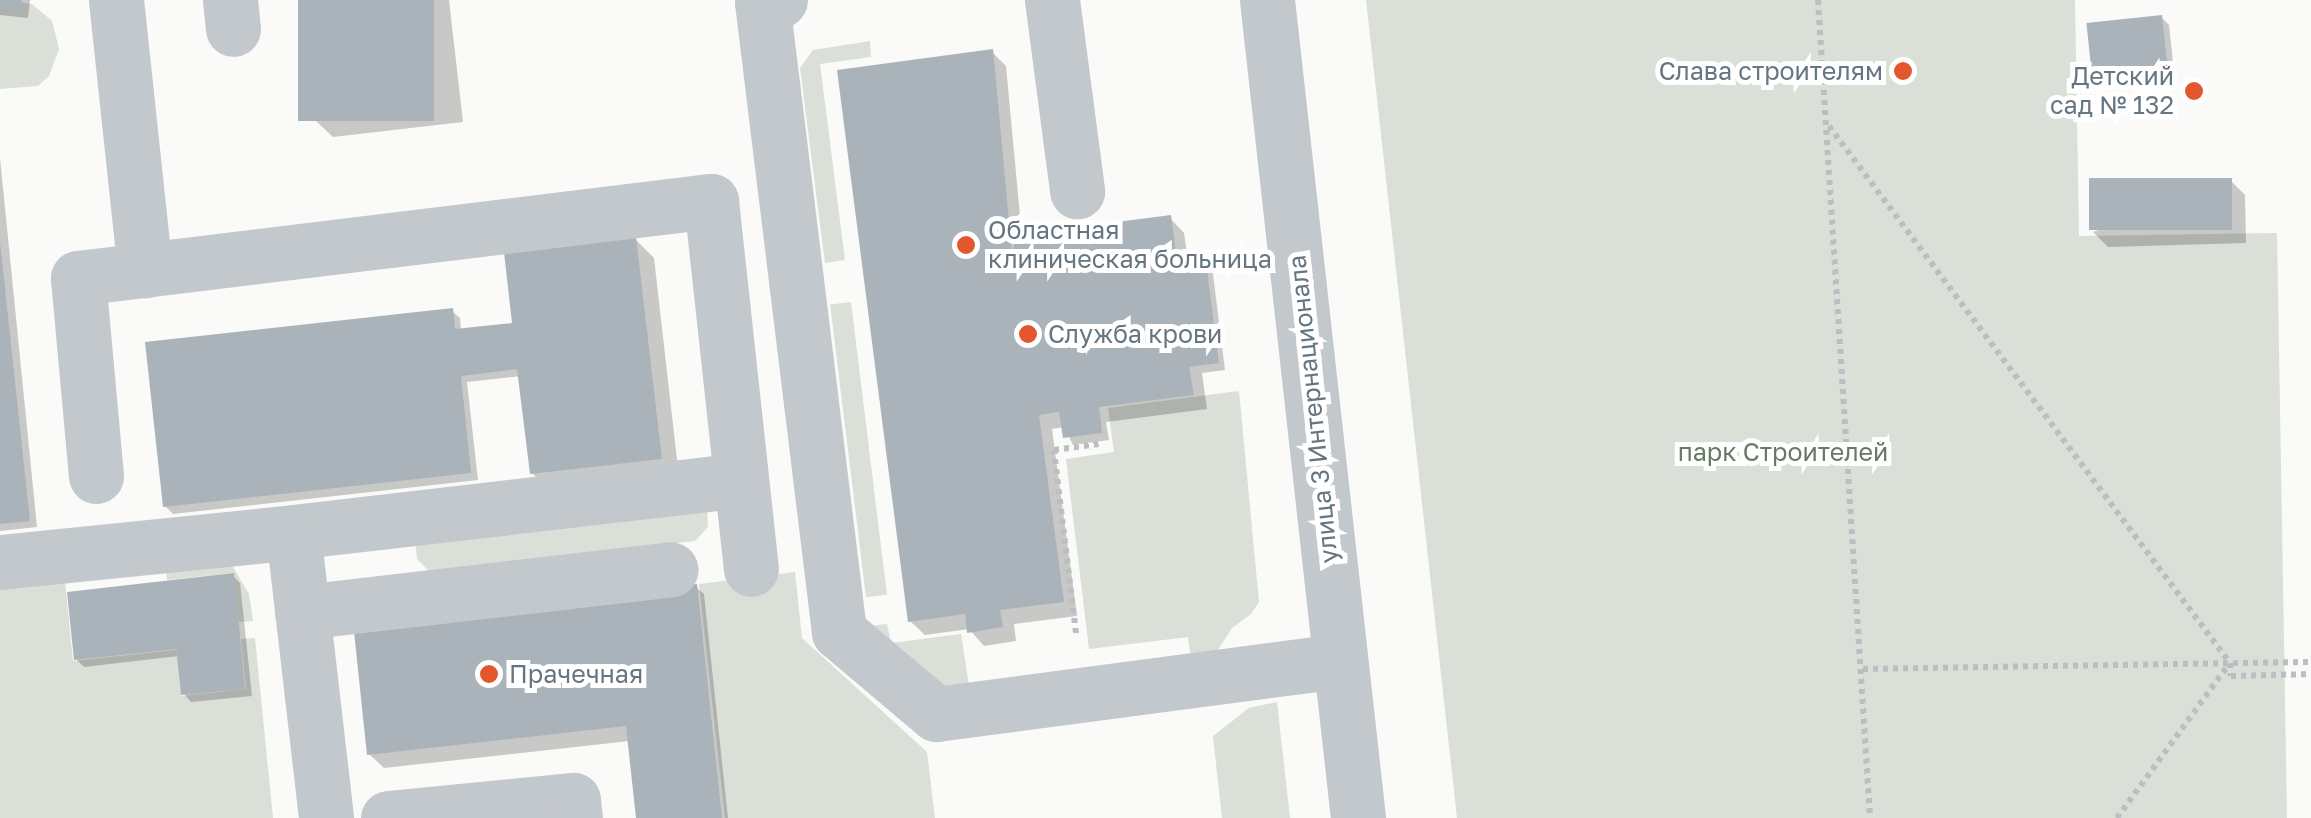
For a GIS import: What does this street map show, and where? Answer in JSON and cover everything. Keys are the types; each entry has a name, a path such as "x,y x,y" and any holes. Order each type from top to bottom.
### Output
{"street":[{"path":"116,0 144,270"},
{"path":"780,0 762,2 839,632 936,714 1340,661"},
{"path":"1052,0 1077,191"},
{"name":"улица 3 Интернационала","path":"1268,0 1358,818"},
{"path":"96,476 78,278 711,200 750,570"},
{"path":"0,562 741,480"},
{"path":"293,532 326,818"},
{"path":"302,612 670,569"},
{"path":"388,818 574,800 575,818"}],"path":[{"path":"1818,0 1870,818"},
{"path":"1828,125 2230,663 2230,676 2311,674"},
{"path":"1078,646 1054,450 1099,444"},
{"path":"1863,669 2311,662"},
{"path":"2117,818 2230,663"}],"green space":[{"path":"0,0 32,4 52,21 59,49 49,76 38,86 0,89"},
{"name":"парк Строителей","path":"1366,0 2075,0 2079,236 2277,233 2287,818 1457,818"},
{"path":"870,41 871,57 820,64 845,260 825,263 800,68 813,50"},
{"path":"851,302 887,595 866,597 830,305"},
{"path":"1239,391 1259,602 1251,614 1232,628 1216,653 1191,658 1188,637 1089,649 1066,459 1114,452 1108,408"},
{"path":"707,506 708,527 695,541 429,571 417,559 415,539"},
{"path":"230,562 249,594 253,621 239,622 233,573 167,580 166,570"},
{"path":"795,572 802,638 927,752 935,818 725,818 699,584"},
{"path":"0,575 65,581 73,661 176,650 181,696 246,689 241,639 255,638 273,818 0,818"},
{"path":"887,624 891,643 961,634 969,685 946,686 924,676 870,626"},
{"path":"1277,702 1290,818 1222,818 1213,736 1249,708"}],"building":[{"path":"0,0 22,0 21,12 0,9"},
{"path":"298,0 434,0 434,121 298,121"},
{"path":"2162,15 2168,73 2092,81 2086,23"},
{"name":"Служба крови","path":"993,49 1012,253 1017,235 1171,215 1177,260 1205,255 1219,363 1189,367 1194,395 1099,407 1102,433 1063,438 1059,412 1039,415 1064,602 1000,610 1003,627 967,633 965,614 908,622 837,70"},
{"path":"2089,178 2232,178 2232,230 2089,230"},
{"path":"636,237 662,459 530,474 517,369 461,376 471,473 163,507 145,342 453,308 455,329 512,323 504,252"},
{"path":"0,242 30,521 0,524"},
{"path":"234,573 245,689 181,695 176,649 74,660 67,592"},
{"name":"Прачечная","path":"697,584 722,818 636,818 626,726 367,755 353,622"}],"place":[{"name":"Слава строителям","path":"1903,71"},
{"name":"Детский сад № 132","path":"2194,91"},
{"name":"Областная клиническая больница","path":"966,245"},
{"name":"Служба крови","path":"1028,334"},
{"name":"Прачечная","path":"489,674"}]}
